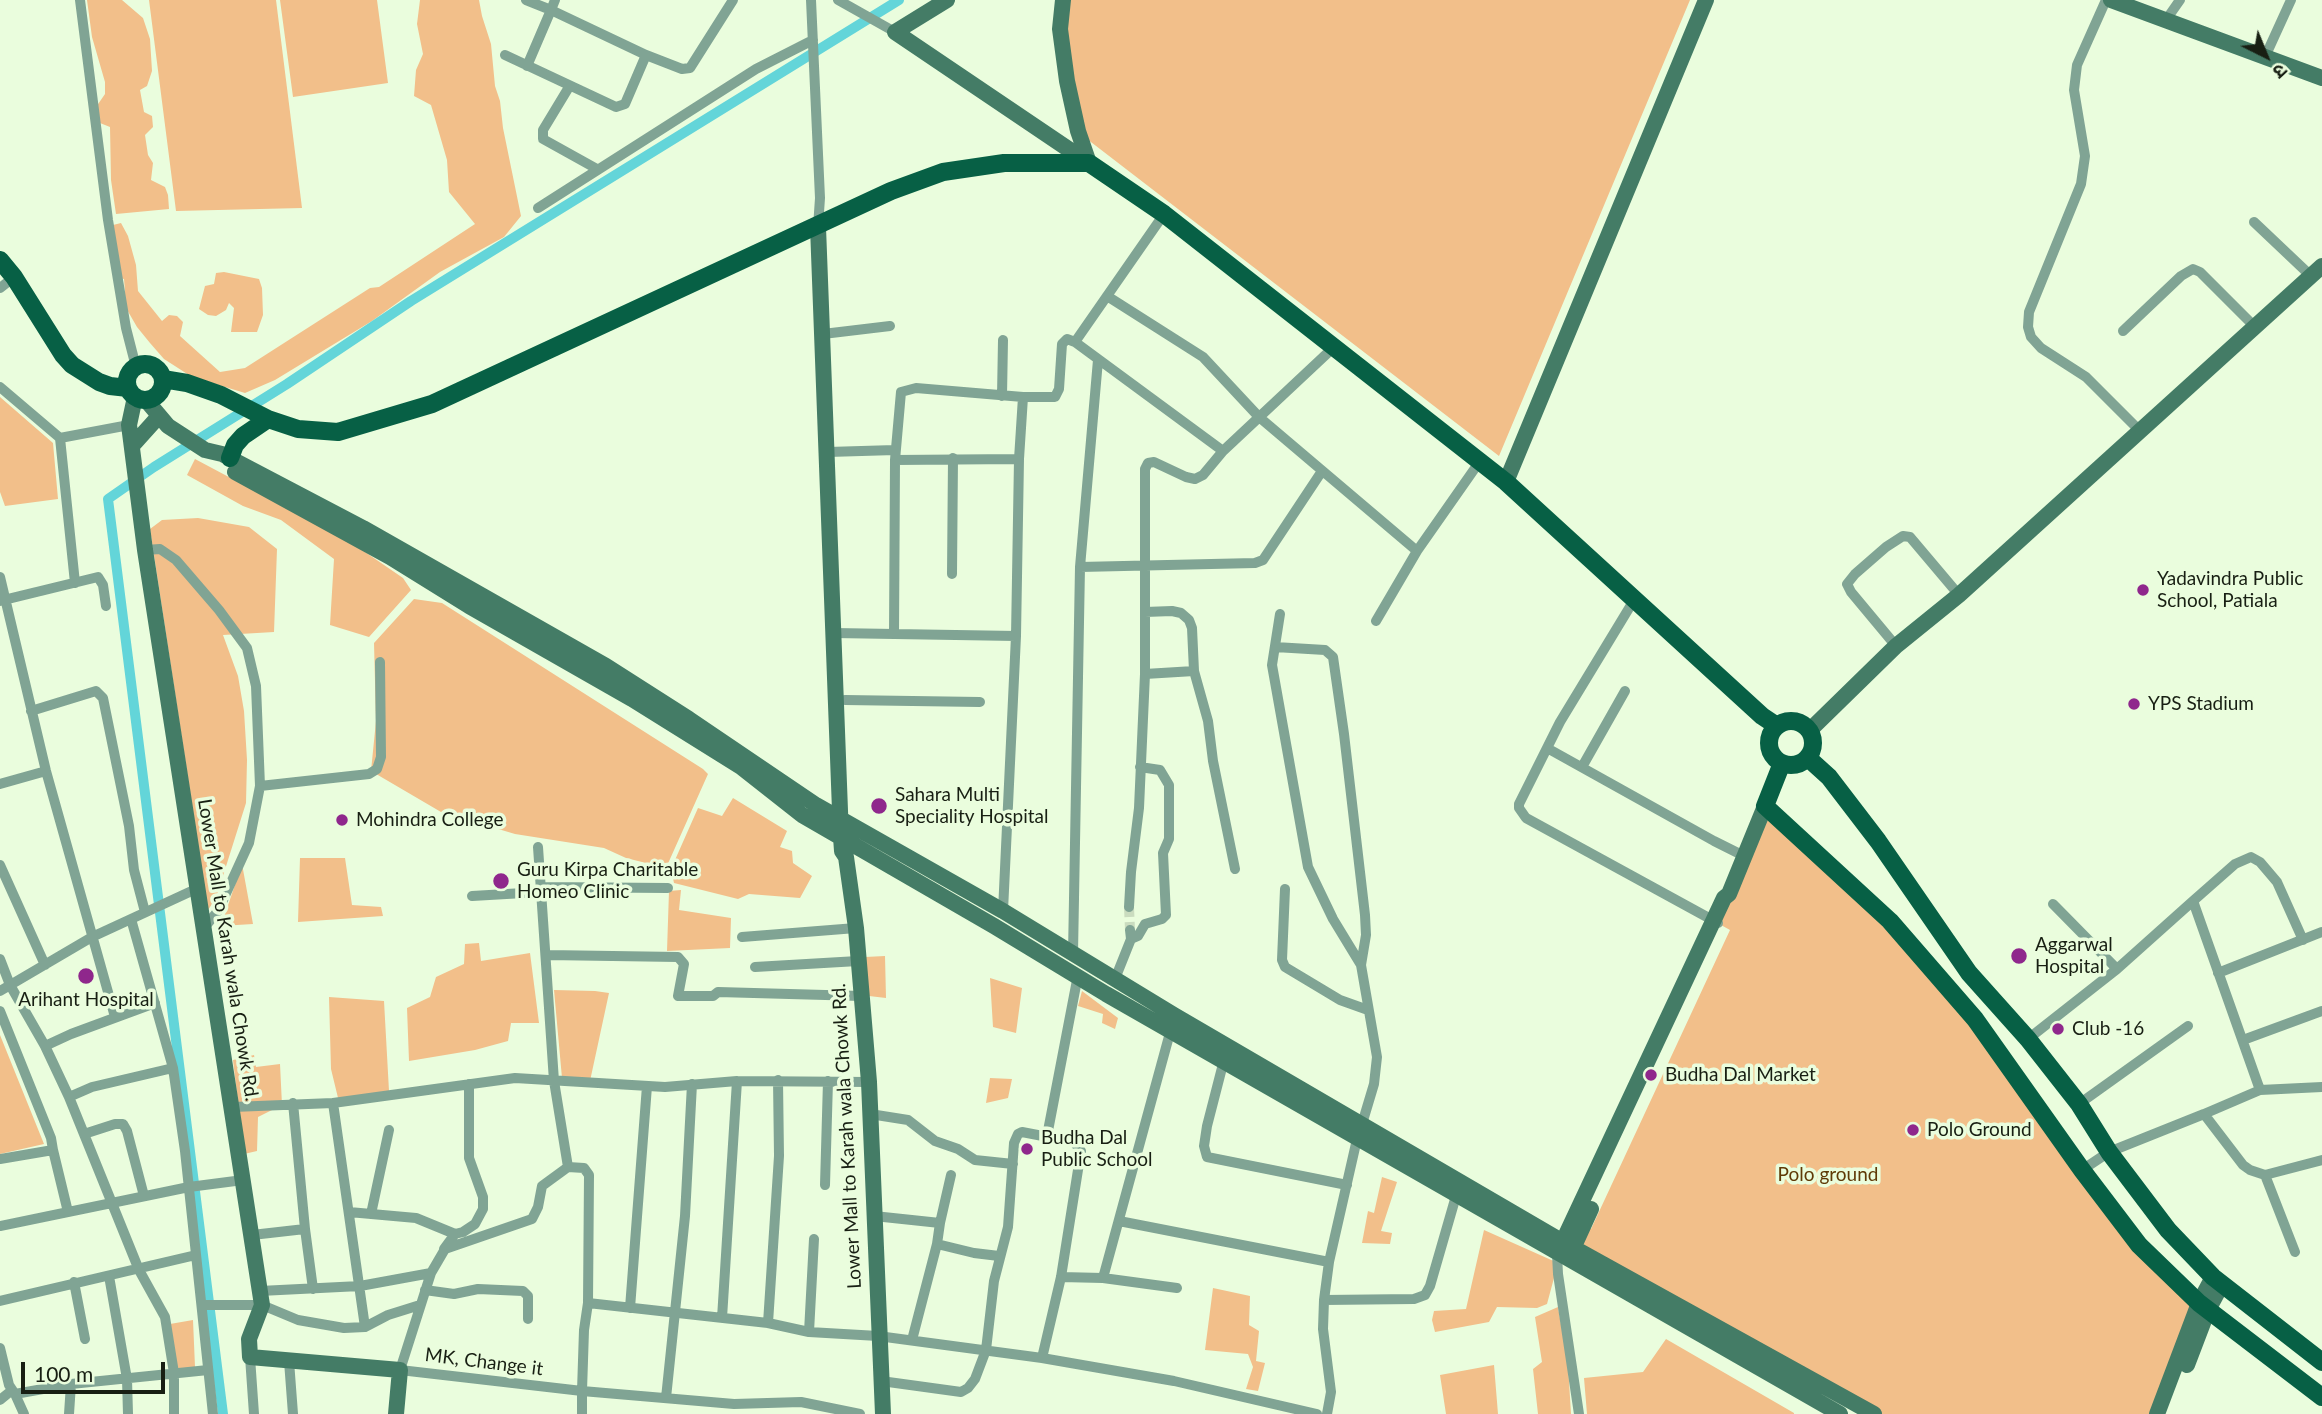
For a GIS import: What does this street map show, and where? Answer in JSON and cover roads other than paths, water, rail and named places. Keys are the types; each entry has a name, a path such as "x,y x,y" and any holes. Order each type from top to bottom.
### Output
{"main road":[{"path":"947,0 895,32 1164,214 1480,461 1762,716 1777,726"},
{"path":"1062,0 1060,29 1067,81 1078,131 1089,163"},
{"path":"1506,482 1706,0"},
{"path":"2109,0 2322,78"},
{"path":"163,379 187,383 298,429 338,432 432,404 891,191 943,172 1004,163 1089,163"},
{"path":"822,225 846,836"},
{"path":"0,260 7,282 72,365 99,382 136,395 152,399 161,391 163,379 153,365 141,364 128,376 136,395 168,426 204,449 216,462 390,557 470,606 689,719 781,783 846,836 1044,946 1073,954 1456,1196 1874,1414"},
{"path":"1809,731 1896,646 1959,595 2316,271"},
{"name":"Lower Mall to Karah wala Chowk Rd.","path":"136,395 129,425 145,550 261,1298 249,1339 250,1357"},
{"path":"230,458 235,445 258,414"},
{"path":"132,446 159,416"},
{"path":"204,449 230,458 363,528 631,690"},
{"path":"838,633 845,700 846,836"},
{"path":"1791,721 1798,722 1809,731 1813,744 1808,758 1796,765 1782,763 1776,759 1769,746 1772,732 1777,726 1791,721"},
{"path":"1808,758 1829,777 1878,841 1969,974 2028,1039 2079,1104 2109,1152 2163,1225 2217,1280 2322,1362"},
{"path":"1565,1251 1717,922 1724,898 1729,894 1782,763"},
{"path":"1765,806 1890,921 1975,1019 2139,1245 2203,1307 2319,1389"},
{"path":"846,836 1003,911 1078,975 1106,994 1565,1251 1832,1412"},
{"name":"Lower Mall to Karah wala Chowk Rd.","path":"846,836 869,1082 883,1414"},
{"path":"2157,1414 2217,1280"},
{"path":"2169,1414 2203,1307"},
{"path":"250,1357 400,1370 396,1414"}],"street":[{"path":"80,0 108,220 126,328 136,367"},
{"path":"526,0 553,5 646,55 682,69 690,68 733,0"},
{"path":"811,0 822,225"},
{"path":"838,0 856,4 895,32"},
{"path":"2109,0 2077,65 2074,90 2085,156 2081,184 2028,312 2028,327 2031,337 2041,348 2086,377 2141,432"},
{"path":"2166,20 2180,0"},
{"path":"2265,57 2291,0"},
{"path":"527,66 553,5"},
{"path":"538,208 756,69 813,40"},
{"path":"505,55 569,87 620,107 625,104 646,55"},
{"path":"569,87 543,130 543,139 597,169"},
{"path":"1075,342 1164,214"},
{"path":"2254,222 2316,271"},
{"path":"2123,331 2181,276 2193,269 2200,272 2255,327"},
{"path":"1107,296 1203,357 1259,417 1417,551"},
{"path":"827,334 890,326"},
{"path":"894,634 895,455 899,398 901,392 906,389 1055,397 1059,389 1062,344 1067,339 1075,342 1223,451"},
{"path":"1002,396 1003,340"},
{"path":"1129,907 1139,808 1145,674 1145,469 1148,463 1154,462 1185,477 1203,475 1223,451 1334,347"},
{"path":"1073,954 1080,567 1098,360"},
{"path":"0,387 60,438 75,583"},
{"path":"1003,911 1016,636 1019,459 1023,397"},
{"path":"60,438 129,425"},
{"path":"832,452 1019,459"},
{"path":"952,574 953,458"},
{"path":"1376,621 1417,551 1480,461"},
{"path":"1080,567 1255,563 1263,560 1322,471"},
{"path":"1896,646 1847,584 1886,547 1903,536 1910,537 1959,595"},
{"path":"145,550 160,549 176,560 219,610 247,648 256,687 260,786 244,858 218,911 203,929"},
{"path":"0,577 2,600 46,771 115,1017"},
{"path":"2,600 98,577 103,585 106,606"},
{"path":"1634,600 1560,722 1519,804 1521,814 1717,922"},
{"path":"1146,612 1181,613 1192,628 1194,671 1208,721 1217,784 1236,869"},
{"path":"1280,614 1272,665 1308,867 1333,919 1361,965"},
{"path":"838,633 1016,636"},
{"path":"1275,647 1325,650 1333,657 1366,935 1361,965 1377,1057 1376,1073 1329,1262 1323,1329 1331,1392 1327,1414"},
{"path":"260,786 369,774 377,769 381,757 380,663"},
{"path":"1145,674 1194,671"},
{"path":"31,711 96,691 103,698 129,826 134,870 150,910"},
{"path":"1582,767 1625,691"},
{"path":"845,700 980,702"},
{"path":"1547,748 1744,856"},
{"path":"1115,979 1131,934 1139,936 1145,924 1162,919 1166,915 1163,853 1169,839 1169,785 1160,770 1140,767"},
{"path":"0,784 46,771"},
{"path":"538,847 554,1081 568,1167"},
{"path":"2028,1039 2117,969 2235,864 2251,857 2260,862 2277,882 2302,940"},
{"path":"0,865 45,965"},
{"path":"472,896 541,890 668,888"},
{"path":"5,988 92,937 196,889"},
{"path":"1284,889 1282,960 1285,967 1340,1000 1367,1010"},
{"path":"2193,901 2260,1090"},
{"path":"2053,904 2117,969"},
{"path":"131,919 173,1068 198,1186 196,1255 206,1304 208,1370 213,1414"},
{"path":"742,937 856,928"},
{"path":"2218,973 2322,932"},
{"path":"547,955 678,957 684,964 678,996 713,996 718,992 861,996"},
{"path":"0,959 5,988 45,1046 69,1097 139,1270 165,1317 174,1373 174,1414"},
{"path":"755,967 858,961"},
{"path":"1047,1136 1078,975"},
{"path":"45,1046 155,1003"},
{"path":"0,1011 51,1138 68,1212"},
{"path":"2243,1040 2322,1011"},
{"path":"2079,1104 2188,1026"},
{"path":"1103,1278 1171,1029"},
{"path":"1224,1060 1207,1126 1204,1146 1207,1157 1347,1185"},
{"path":"69,1097 92,1087 173,1068"},
{"path":"233,1107 333,1103 516,1078 647,1086 778,1080 869,1082"},
{"path":"768,1323 779,1156 778,1080"},
{"path":"722,1318 737,1081"},
{"path":"825,1185 828,1081"},
{"name":"MK, Change it","path":"469,1084 469,1158 483,1197 482,1209 475,1224 455,1234 447,1242 431,1273 400,1370 666,1398 738,1409 801,1402 830,1411 860,1414"},
{"path":"666,1398 685,1216 692,1084"},
{"path":"630,1308 647,1086"},
{"path":"2082,1170 2109,1152 2260,1090 2322,1087"},
{"path":"333,1103 365,1326"},
{"path":"293,1104 313,1289"},
{"path":"870,1114 908,1120 935,1141 975,1160 1013,1164"},
{"path":"2204,1114 2243,1165 2250,1170 2264,1175 2322,1160"},
{"path":"84,1134 123,1124 144,1196"},
{"path":"371,1214 389,1130"},
{"path":"881,1381 961,1392 975,1379 986,1350 999,1256 1008,1227 1014,1143 1022,1132 1074,1142 1081,1151 1061,1277 1042,1358"},
{"path":"0,1159 53,1150"},
{"path":"445,1249 532,1219 538,1207 542,1186 568,1167 584,1168 589,1175 588,1304 584,1330 582,1414"},
{"path":"912,1340 937,1244 951,1175"},
{"path":"2264,1175 2295,1252"},
{"path":"0,1226 112,1202 243,1180"},
{"path":"1324,1300 1414,1299 1425,1295 1456,1196"},
{"path":"349,1212 416,1218 455,1234"},
{"path":"874,1216 940,1223"},
{"path":"1119,1221 1329,1262"},
{"path":"252,1235 305,1229"},
{"path":"810,1332 814,1239"},
{"path":"937,1244 999,1256"},
{"path":"1565,1251 1558,1274 1579,1414"},
{"path":"0,1301 196,1255"},
{"path":"206,1304 222,1304 313,1289 360,1286 431,1273"},
{"path":"109,1276 127,1379 128,1414"},
{"path":"1061,1277 1103,1278 1177,1288"},
{"path":"74,1282 85,1339"},
{"path":"425,1290 454,1294 501,1288 523,1291 528,1296 528,1318"},
{"path":"261,1298 298,1320 344,1328 365,1326 420,1305"},
{"path":"588,1304 768,1323 810,1332 912,1340 1042,1358 1174,1381 1317,1414"},
{"path":"0,1348 13,1393 24,1414"},
{"path":"250,1357 254,1414"},
{"path":"289,1362 293,1414"},
{"path":"0,1400 13,1393 71,1384 208,1370"},
{"path":"69,1414 71,1384"}],"waterway":[{"path":"223,1414 108,499 411,301 899,0"}],"tunnel":[{"path":"1129,907 1130,930"}],"place":[{"name":"Yadavindra Public School, Patiala","path":"2143,590"},
{"name":"YPS Stadium","path":"2134,704"},
{"name":"Sahara Multi Speciality Hospital","path":"879,806"},
{"name":"Mohindra College","path":"342,820"},
{"name":"Guru Kirpa Charitable Homeo Clinic","path":"501,881"},
{"name":"Aggarwal Hospital","path":"2019,956"},
{"name":"Arihant Hospital","path":"86,976"},
{"name":"Club -16","path":"2058,1029"},
{"name":"Budha Dal Market","path":"1651,1075"},
{"name":"Polo Ground","path":"1913,1130"},
{"name":"Budha Dal Public School","path":"1027,1149"}],"park label":[{"name":"Polo ground","path":"1828,1175"}]}
